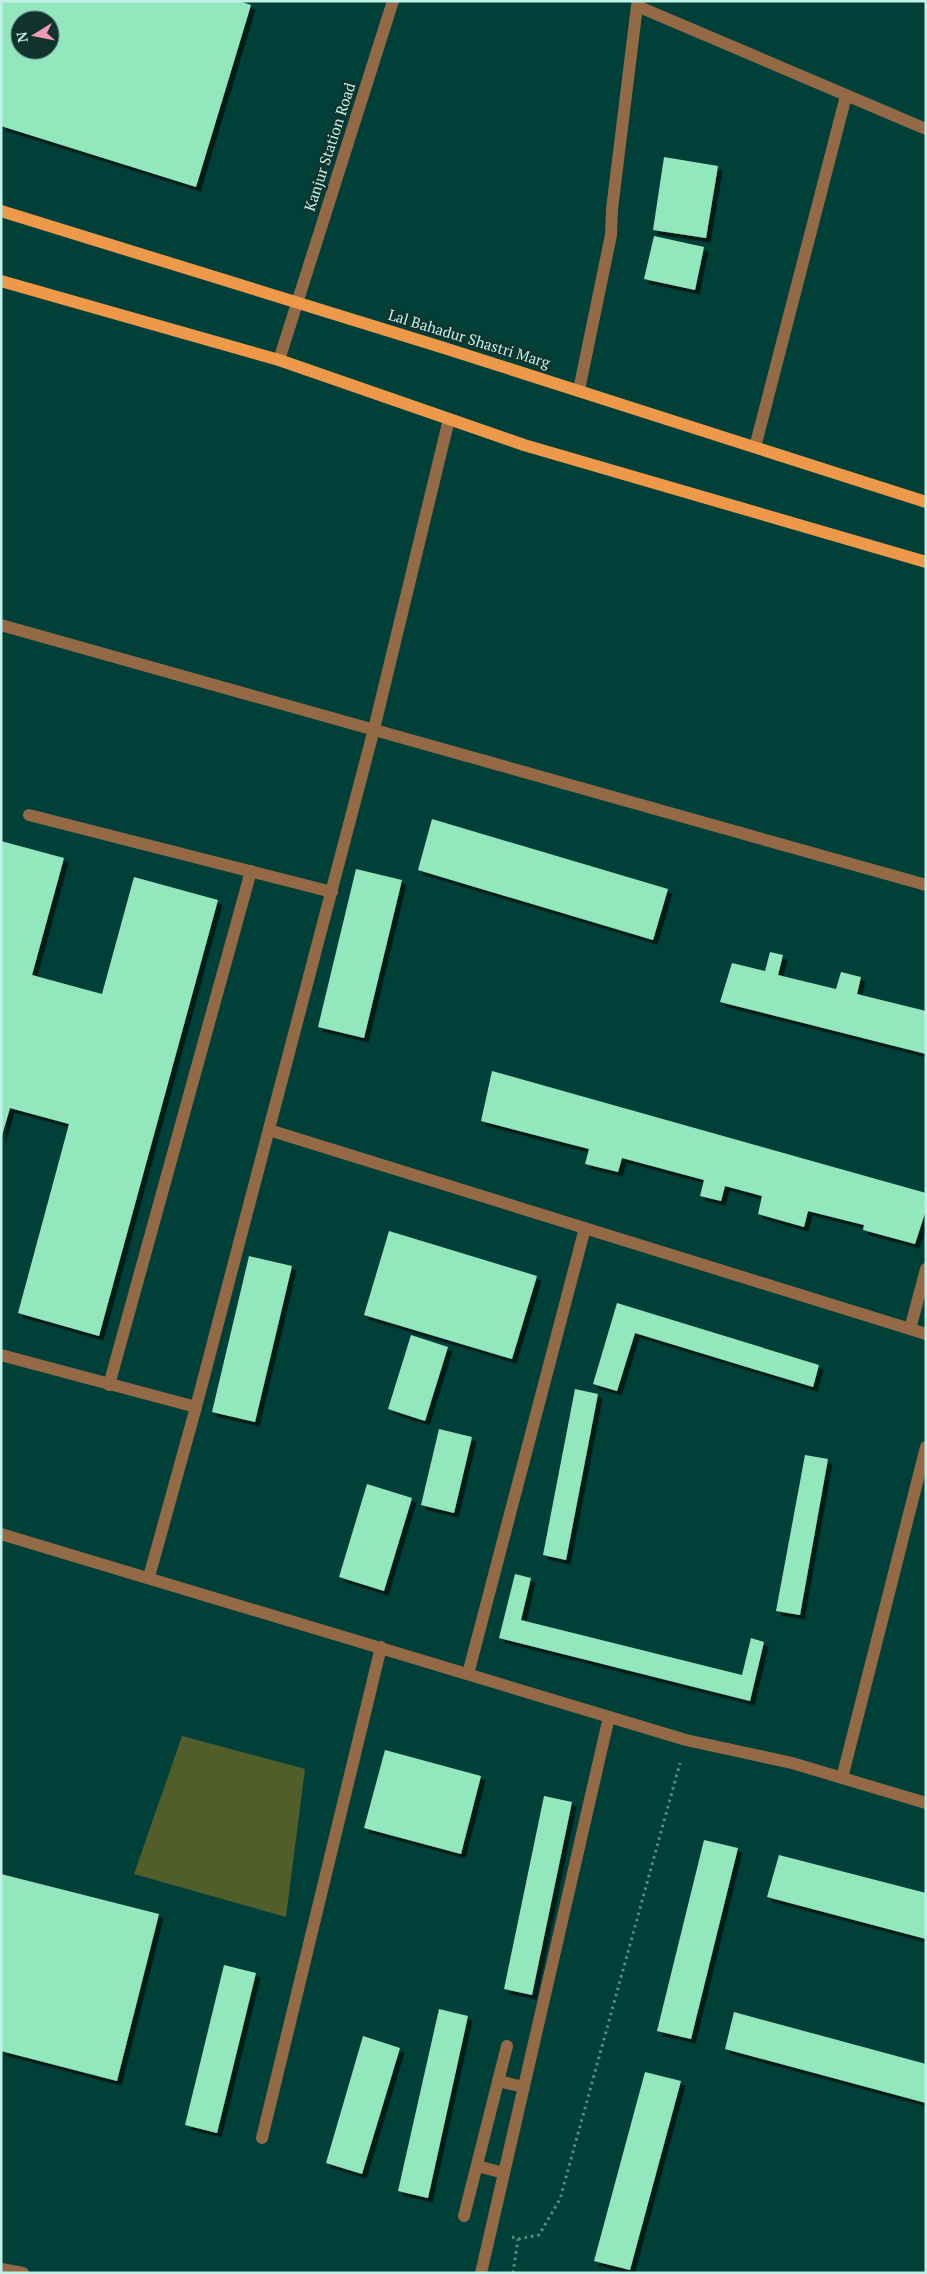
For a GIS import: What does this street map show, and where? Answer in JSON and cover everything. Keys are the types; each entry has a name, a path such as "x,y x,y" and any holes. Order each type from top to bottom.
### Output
{"main road":[{"name":"Lal Bahadur Shastri Marg","path":"1,211 578,390 926,502"},
{"path":"1,281 278,360 524,445 926,562"}],"street":[{"name":"Kanjur Station Road","path":"278,360 393,1"},
{"path":"578,390 611,235 612,209 638,4 846,96 926,129"},
{"path":"755,447 846,96"},
{"path":"149,1577 196,1407 332,892 374,729 448,419"},
{"path":"1,625 926,885"},
{"path":"29,815 332,892"},
{"path":"109,1384 250,871"},
{"path":"269,1130 926,1334"},
{"path":"468,1674 585,1228"},
{"path":"910,1329 926,1269"},
{"path":"1,1355 196,1407"},
{"path":"842,1778 926,1447"},
{"path":"1,1534 686,1740 792,1763 926,1803"},
{"path":"262,2138 381,1647"},
{"path":"481,2273 492,2232 609,1717"},
{"path":"464,2216 507,2046"},
{"path":"498,2081 524,2087"},
{"path":"477,2166 504,2173"},
{"path":"1,2269 23,2273"}],"path":[{"path":"492,2232 518,2239 539,2236 560,2199 686,1740"},
{"path":"513,2273 518,2239"}],"green space":[{"path":"182,1736 305,1769 286,1917 134,1874"}],"building":[{"path":"1,1 239,1 251,5 196,187 1,126"},
{"path":"664,157 718,166 706,238 653,230"},
{"path":"654,236 704,247 695,290 644,279"},
{"path":"432,819 668,889 653,940 418,870"},
{"path":"1,841 64,858 32,975 102,994 134,877 218,900 99,1336 18,1313 69,1124 10,1108 1,1139"},
{"path":"356,869 402,880 364,1038 318,1027"},
{"path":"770,952 783,955 778,975 836,989 841,972 861,977 857,994 926,1011 926,1054 720,1002 732,963 765,971"},
{"path":"492,1071 926,1193 926,1210 915,1244 863,1230 864,1225 808,1211 804,1227 758,1214 762,1196 725,1186 721,1201 700,1196 704,1180 622,1158 618,1172 585,1164 589,1149 481,1121"},
{"path":"389,1231 537,1276 512,1359 364,1315"},
{"path":"249,1256 292,1266 255,1422 212,1412"},
{"path":"617,1303 819,1365 813,1387 635,1333 617,1391 593,1384"},
{"path":"411,1335 448,1347 425,1421 388,1409"},
{"path":"575,1389 598,1394 566,1560 543,1555"},
{"path":"439,1429 472,1437 454,1513 421,1505"},
{"path":"805,1455 828,1459 800,1615 776,1611"},
{"path":"367,1484 412,1498 384,1591 339,1577"},
{"path":"515,1574 531,1578 521,1620 742,1675 751,1638 764,1642 750,1701 499,1638"},
{"path":"385,1750 481,1776 461,1854 364,1828"},
{"path":"544,1796 572,1802 532,1995 504,1989"},
{"path":"704,1840 738,1848 691,2039 657,2031"},
{"path":"779,1855 926,1893 926,1939 767,1897"},
{"path":"1,1874 159,1914 117,2081 1,2051"},
{"path":"224,1965 256,1973 217,2133 185,2125"},
{"path":"439,2009 468,2016 428,2198 398,2191"},
{"path":"734,2012 926,2064 926,2103 725,2049"},
{"path":"363,2036 400,2048 362,2174 326,2163"},
{"path":"645,2072 681,2081 630,2270 594,2261"}]}
